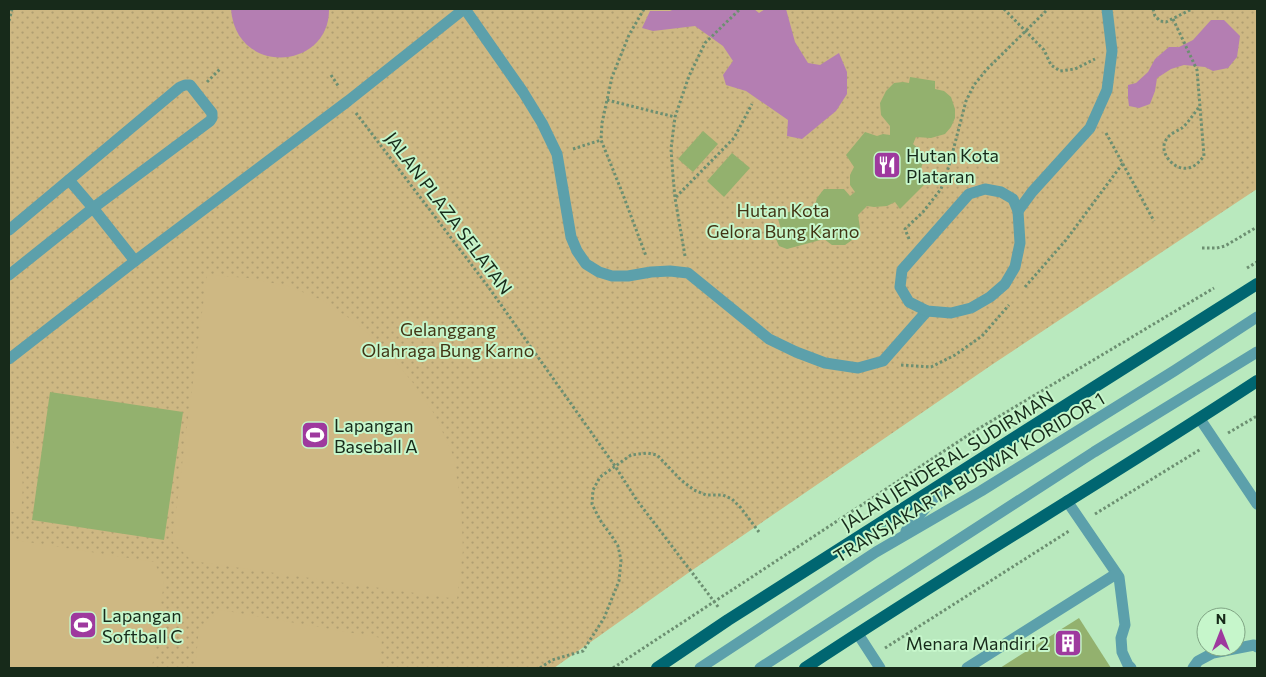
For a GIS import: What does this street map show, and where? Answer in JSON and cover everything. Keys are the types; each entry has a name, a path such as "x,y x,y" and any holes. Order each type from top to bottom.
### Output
{"main road":[{"name":"JALAN JENDERAL SUDIRMAN","path":"657,668 728,620 1257,284"},
{"path":"805,668 1067,500 1200,419 1257,381"}],"lane":[{"path":"9,359 465,9 523,92 542,123 557,154 571,237 577,251 586,264 599,272 612,276 670,271 688,273 769,339 825,363 858,368 883,361 927,311"},
{"path":"1018,211 1032,192 1090,128 1106,90 1112,51 1108,9"},
{"path":"9,230 180,87 190,85 212,113 210,121 93,208 9,275"},
{"path":"69,180 135,261"},
{"path":"985,189 1001,192 1013,199 1018,211 1020,243 1014,267 1005,284 990,297 972,308 951,313 927,311 909,302 900,287 902,270 914,256 969,194 985,189"},
{"name":"TRANSJAKARTA BUSWAY KORIDOR 1","path":"700,668 876,552 981,491 1174,372 1257,318"},
{"path":"760,668 1094,452 1257,352"},
{"path":"1200,419 1257,504"},
{"path":"876,552 904,534 937,492 954,476"},
{"path":"1067,500 1118,577 1125,624 1121,638 1122,652 1131,668"},
{"path":"966,668 1116,574"},
{"path":"858,634 880,668"},
{"path":"1193,668 1198,661 1213,653 1254,645 1257,647"},
{"path":"798,668 817,661"}],"path":[{"path":"9,21 12,9"},
{"path":"644,9 629,35 612,77 602,123 601,140 652,272"},
{"path":"688,273 675,198 671,149 675,117 689,76 705,43 740,9"},
{"path":"1004,9 1044,50 1051,65 1060,71 1075,69 1112,51"},
{"path":"914,256 906,229 923,212 941,189 966,101 974,85 987,69 1048,9"},
{"path":"1153,9 1155,16 1160,21 1166,22 1192,9"},
{"path":"1173,19 1197,70 1200,106 1204,156 1198,164 1188,169 1178,167 1169,161 1163,150 1166,140 1183,127 1200,106"},
{"name":"JALAN PLAZA SELATAN","path":"332,75 359,117 487,285 615,466 636,499 728,620"},
{"path":"607,100 675,117"},
{"path":"675,198 734,138 752,104"},
{"path":"1095,116 1154,221"},
{"path":"557,154 601,140"},
{"path":"1202,248 1225,246 1257,227"},
{"path":"1241,272 1257,262"},
{"path":"613,668 973,432 1218,286"},
{"path":"872,656 1082,522 1257,416"},
{"path":"540,668 552,660 583,651 604,618 619,581 621,560 618,546 600,520 592,504 594,490 600,477 631,455 647,453 657,455 681,480 694,490 706,495 723,495 732,499 759,532"}],"green space":[{"name":"Gelanggang Olahraga Bung Karno","path":"9,9 1257,9 1257,189 993,364 691,571 554,668 9,668"},
{"name":"Lapangan Baseball A","path":"207,275 248,278 288,286 322,300 355,322 384,348 414,384 435,415 453,455 461,503 463,550 457,599 192,561 172,541"},
{"path":"9,434 21,462 23,492 21,514 9,511"},
{"name":"Lapangan Softball C","path":"9,539 154,562 164,582 152,668 9,668"},
{"path":"221,610 382,638 379,668 195,668 199,628"}],"shaded area":[{"path":"231,9 329,9 325,29 315,44 300,54 282,57 264,55 249,46 237,31"},
{"path":"674,9 754,9 759,13 765,9 786,9 795,42 808,63 820,65 839,53 847,72 847,94 836,111 802,139 787,136 788,120 746,91 726,85 723,75 733,61 723,46 695,26 653,31 642,28 650,11 670,11"},
{"path":"1211,20 1224,20 1240,36 1237,57 1228,68 1213,71 1205,67 1184,65 1171,69 1157,78 1150,104 1139,108 1129,106 1128,85 1136,83 1148,72 1155,59 1169,47 1179,47 1193,40"}],"building":[{"name":"Hutan Kota Plataran","path":"910,77 935,81 935,89 944,91 951,97 955,109 955,118 945,134 931,138 916,137 913,144 921,151 923,162 919,175 926,183 900,209 895,202 887,206 867,206 858,215 860,228 855,238 845,245 832,245 824,239 787,249 779,246 776,239 782,233 777,215 815,205 817,198 824,189 844,189 850,196 855,192 850,185 850,175 854,167 846,155 865,132 877,136 883,134 890,135 890,126 881,115 880,103 886,91 894,83 909,83"},
{"path":"703,131 718,144 693,172 678,159"},
{"path":"732,153 750,168 724,197 707,181"},
{"path":"50,392 183,412 164,540 32,520"},
{"name":"Menara Mandiri 2","path":"1079,618 1111,668 1000,668"}],"place":[{"name":"Hutan Kota Plataran","path":"887,165"},
{"name":"Lapangan Baseball A","path":"315,435"},
{"name":"Lapangan Softball C","path":"83,625"},
{"name":"Menara Mandiri 2","path":"1068,643"}],"park label":[{"name":"Hutan Kota Gelora Bung Karno","path":"783,220"}]}
